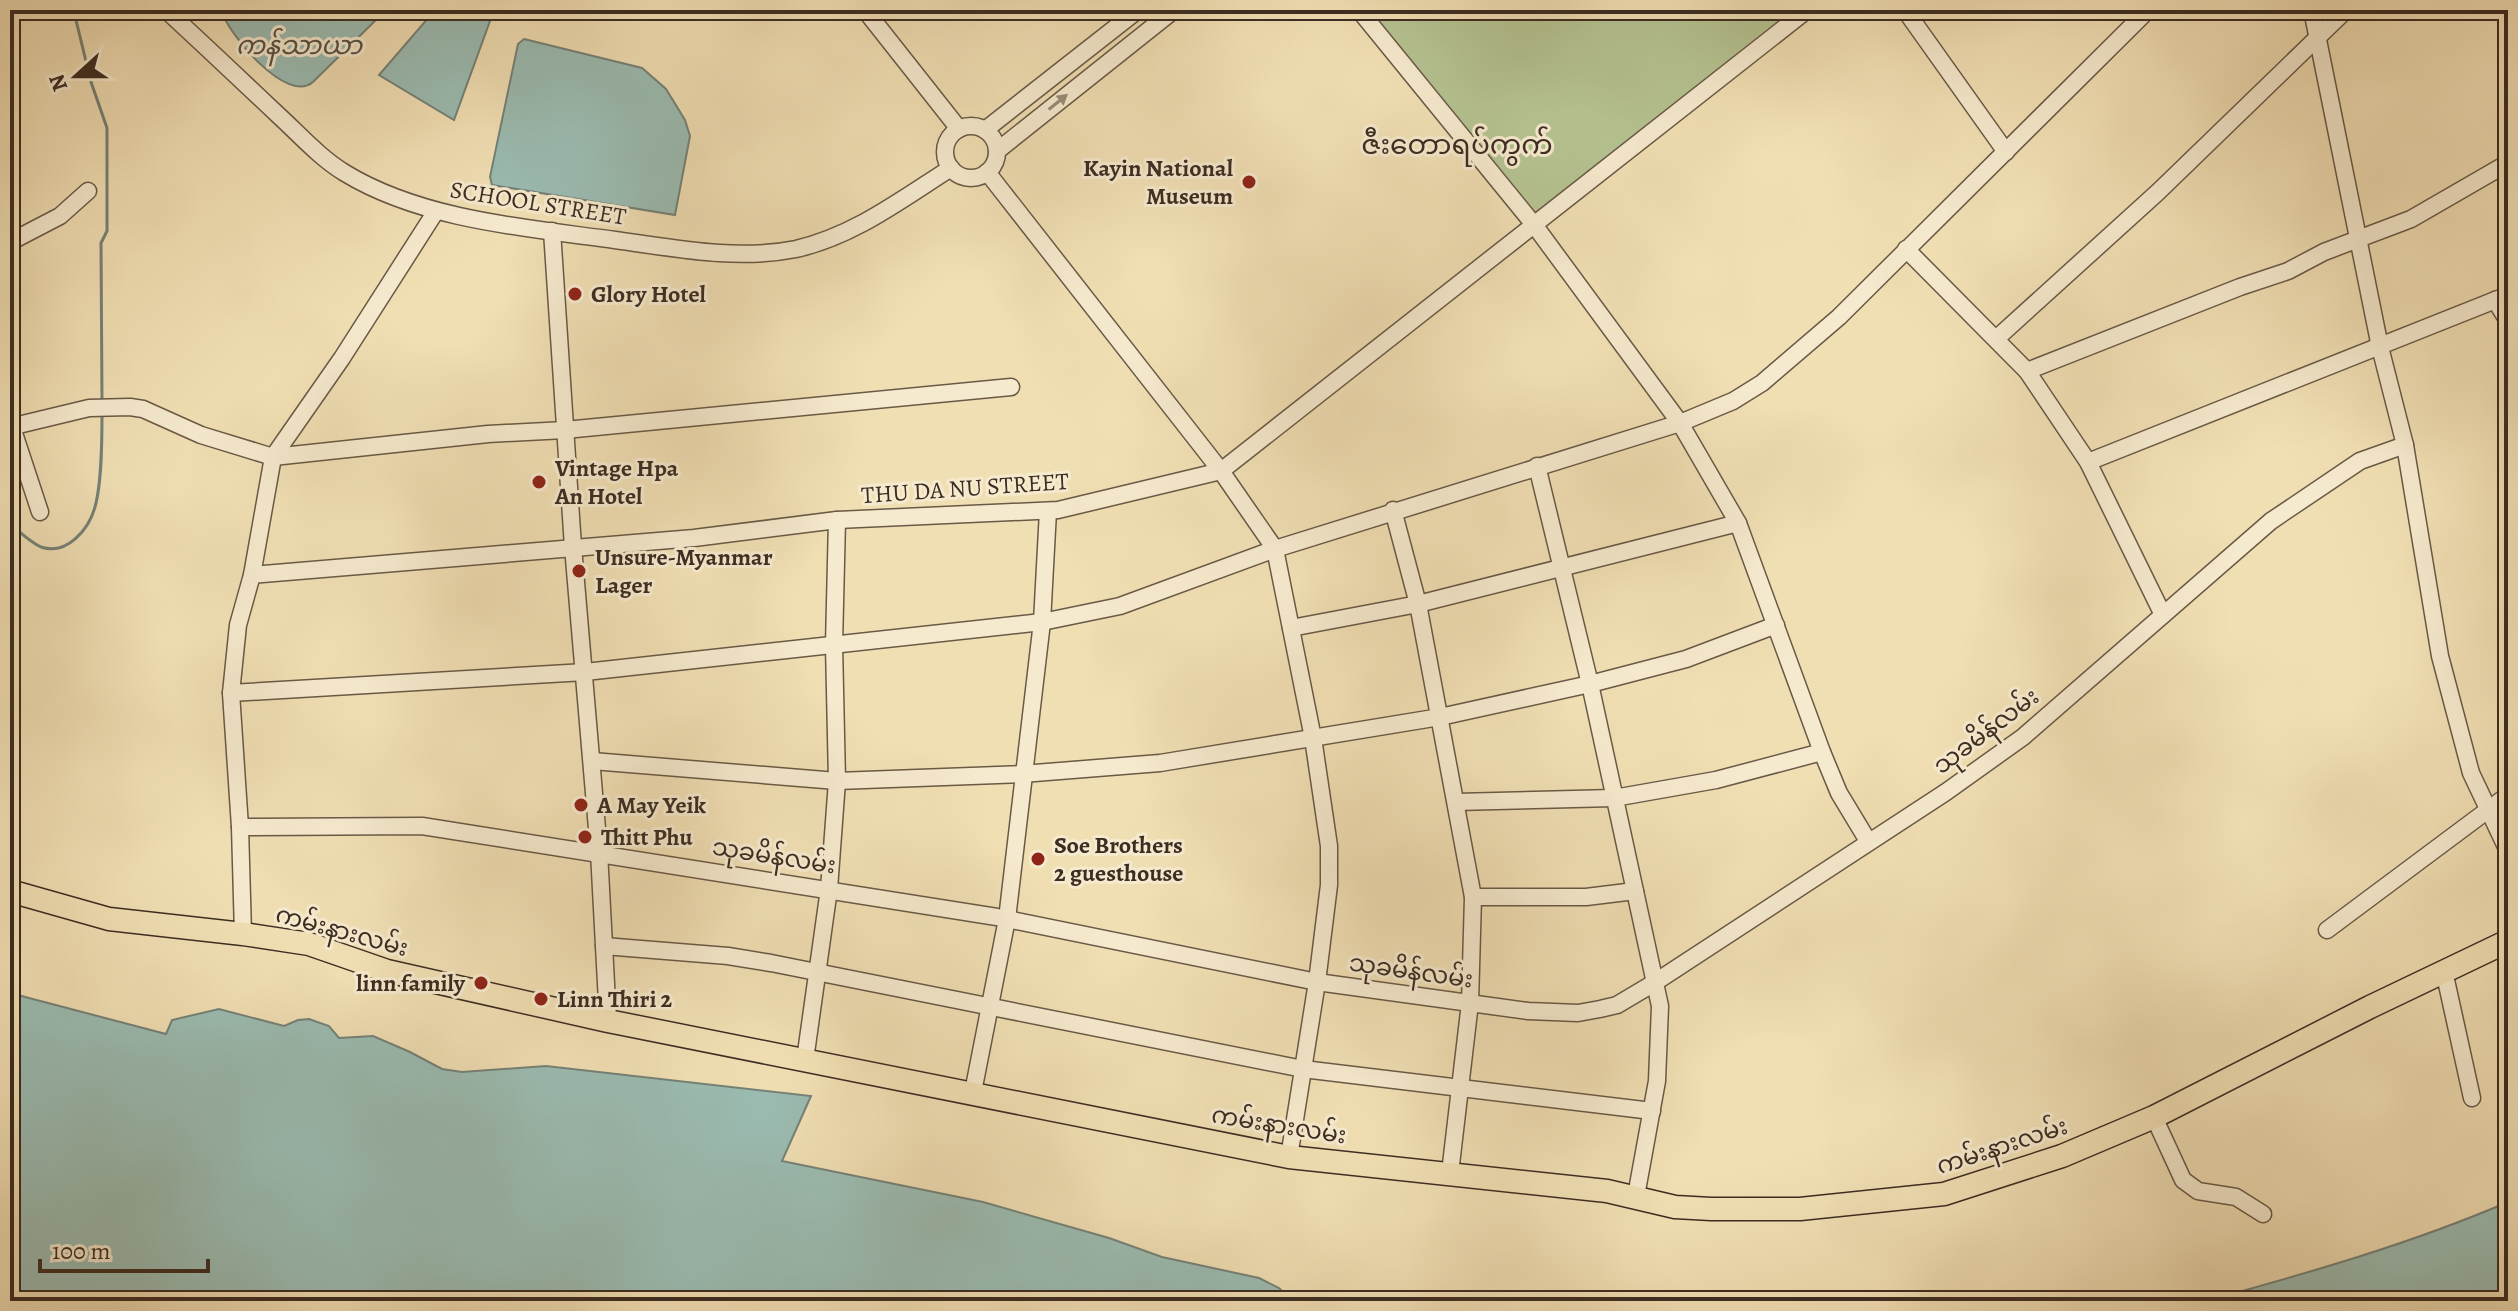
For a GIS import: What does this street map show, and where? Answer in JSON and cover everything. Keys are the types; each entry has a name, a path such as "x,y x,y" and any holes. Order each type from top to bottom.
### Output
{"main road":[{"name":"ကမ်းနားလမ်း","path":"10,891 109,919 309,944 387,971 608,1021 1289,1157 1636,1196 1675,1207 1785,1209 1944,1194 2062,1156 2154,1117 2508,941"}],"street":[{"name":"SCHOOL STREET","path":"166,10 323,158 363,183 436,211 552,231 739,254 795,249 855,228 951,168"},
{"path":"865,10 959,129"},
{"path":"985,130 1138,10"},
{"path":"997,151 1174,10"},
{"path":"1359,10 1535,226 1680,423 1738,523 1822,752 1839,793 1868,841"},
{"name":"THU DA NU STREET","path":"252,575 694,538 837,520 1048,511 1221,471 1807,10"},
{"path":"1905,10 2006,152"},
{"path":"231,693 585,672 1042,622 1120,606 1393,510 1680,423 1733,401 1762,383 1839,317 2148,10"},
{"path":"2312,10 2380,347 2405,445 2440,656 2464,751 2487,811 2508,851"},
{"path":"1997,338 2158,192 2346,10"},
{"path":"1121,23 1134,42"},
{"path":"968,126 985,130 997,151 996,159 987,172 972,178 964,177 951,168 947,159 947,142 959,129 968,126"},
{"path":"2027,371 2288,271 2411,219 2508,163"},
{"path":"987,172 1221,471 1275,549 1313,738 1329,846 1329,885 1317,982 1289,1157"},
{"path":"10,242 60,216 88,191"},
{"path":"243,934 231,693 238,625 252,575 273,457 342,358 436,211"},
{"path":"552,231 573,547 599,852 608,1021"},
{"path":"1906,249 2027,371 2088,462 2163,615"},
{"path":"2088,462 2502,298 2508,321"},
{"path":"40,512 11,425 89,408 143,409 201,435 273,457 488,434 565,430 1011,387"},
{"name":"သုခမိန်လမ်း","path":"240,827 422,826 1007,919 1317,982 1528,1011 1578,1013 1617,1005 1654,983 1946,792 2023,737 2282,513 2360,461 2405,445"},
{"path":"1537,466 1590,684 1660,1006 1661,1032 1652,1111 1636,1196"},
{"path":"1393,510 1418,604 1473,897 1470,1003 1450,1173"},
{"path":"973,1092 1007,919 1042,622 1048,511"},
{"path":"805,1060 829,889 837,781 834,645 837,520"},
{"path":"1291,628 1418,604 1738,523"},
{"path":"592,761 837,781 1022,774 1160,763 1440,717 1590,684 1686,659 1776,625"},
{"path":"1456,802 1614,798 1716,780 1822,752"},
{"path":"2327,930 2508,795"},
{"path":"1473,897 1586,897 1635,891"},
{"path":"604,946 728,956 817,971 1303,1069 1652,1111"},
{"path":"2444,971 2472,1098"},
{"path":"2154,1117 2183,1180 2198,1191 2236,1197 2263,1214"}],"green space":[{"path":"1359,10 1810,10 1535,226"}],"water":[{"name":"ကန်သာယာ","path":"221,10 386,10 313,82 302,86 289,84 260,64 235,35"},
{"path":"435,10 468,10 490,21 454,120 379,75"},
{"path":"524,39 642,68 666,89 685,120 690,136 675,215 492,185 490,177 518,44"},
{"path":"10,993 166,1034 172,1020 219,1009 284,1026 309,1019 329,1026 339,1038 373,1036 442,1069 462,1072 546,1066 811,1096 782,1161 983,1202 1109,1238 1162,1257 1259,1278 1279,1288 1293,1301 10,1301"},
{"path":"2508,1202 2508,1301 2206,1301 2396,1244"}],"waterway":[{"path":"76,10 91,82 107,128 107,231 101,243 102,400"},
{"path":"10,524 37,545 51,549 68,544 82,532 92,515 97,497 102,412"}],"place":[{"name":"Kayin National Museum","path":"1249,182"},
{"name":"Glory Hotel","path":"575,294"},
{"name":"Vintage Hpa An Hotel","path":"539,482"},
{"name":"Unsure-Myanmar Lager","path":"579,571"},
{"name":"A May Yeik","path":"581,805"},
{"name":"Thitt Phu","path":"585,837"},
{"name":"Soe Brothers 2 guesthouse","path":"1038,859"},
{"name":"linn family","path":"481,983"},
{"name":"Linn Thiri 2","path":"541,999"}],"district":[{"name":"ဇီးတောရပ်ကွက်","path":"1457,144"}]}
